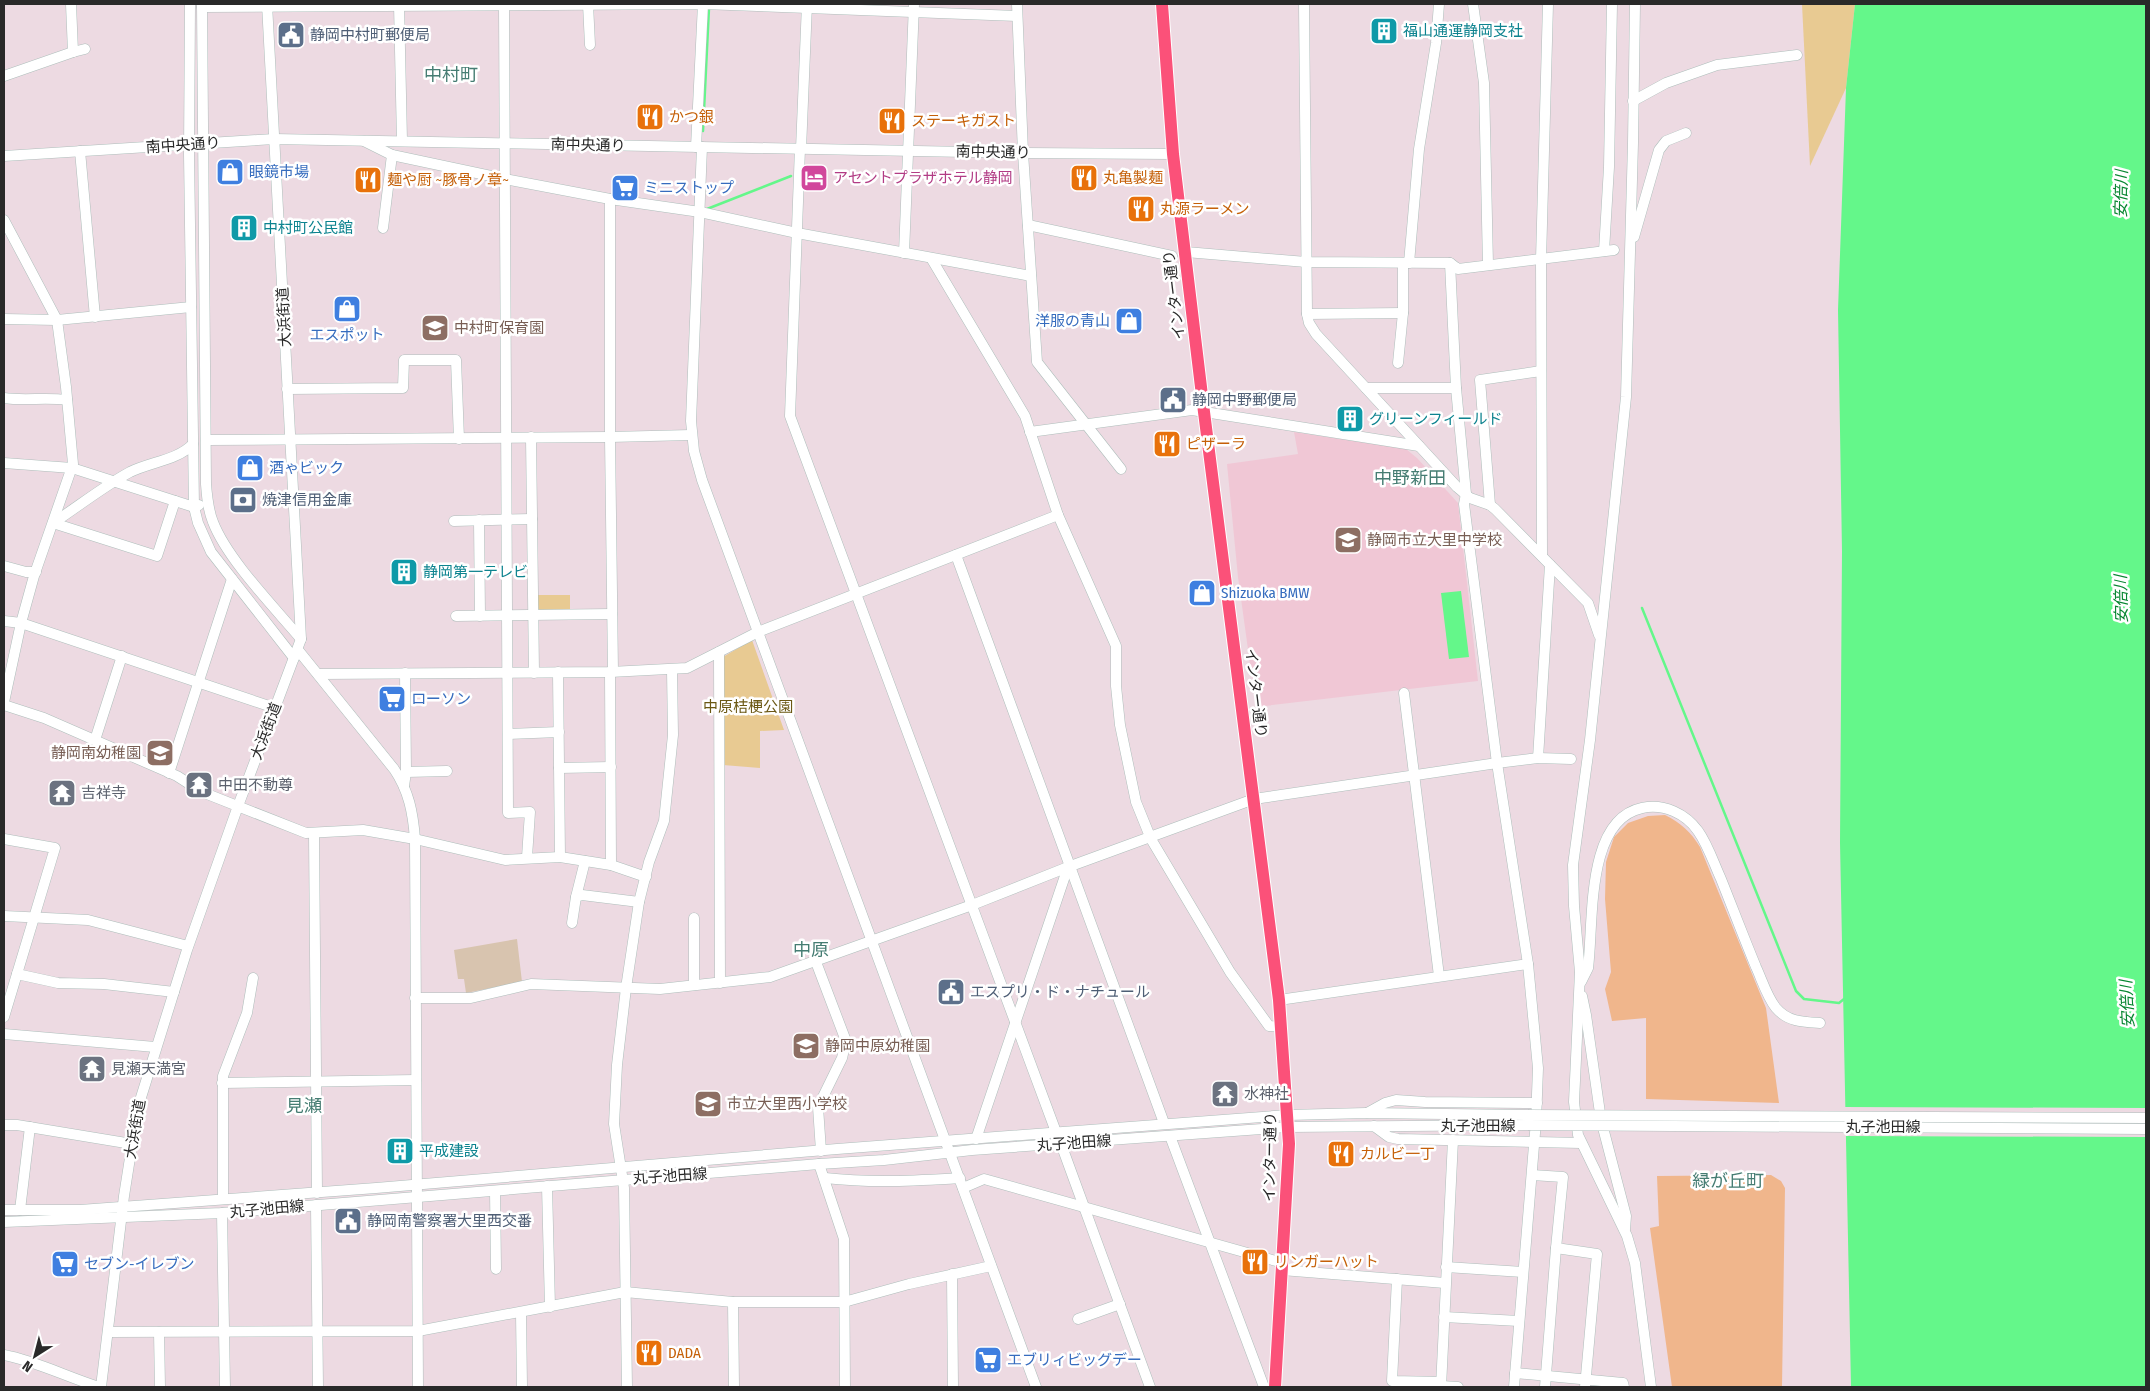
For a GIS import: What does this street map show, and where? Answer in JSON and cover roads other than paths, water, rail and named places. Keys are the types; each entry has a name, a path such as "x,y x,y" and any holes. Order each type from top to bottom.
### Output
{"main road":[{"name":"インター通り","path":"1162,4 1173,154 1279,1000 1289,1144 1276,1387"}],"street":[{"path":"71,4 74,52"},
{"path":"190,4 194,507 203,539 211,552 232,579 319,674 394,769 404,787 412,810 415,839 418,1387"},
{"path":"399,4 402,141"},
{"path":"588,4 590,45"},
{"path":"297,649 226,546 213,523 208,503 202,5 706,4 914,8 1017,16"},
{"path":"706,4 699,147 700,212 692,365 692,435 702,480 1036,1387"},
{"path":"1016,4 1023,153 1037,362 1121,469"},
{"path":"1304,4 1306,262 1307,314 1309,324 1316,334 1457,487 1470,498 1490,505 1588,603 1600,639"},
{"path":"1398,363 1406,263 1419,149 1436,43 1439,4"},
{"path":"1473,4 1484,83 1488,265"},
{"path":"1542,556 1541,260 1548,4"},
{"path":"1186,252 1306,262 1450,263 1458,269 1609,251 1612,4"},
{"path":"1635,4 1626,397 1573,865 1579,986 1574,1102 1578,1135 1581,1143 1625,1232 1635,1263 1651,1387"},
{"name":"大浜街道","path":"100,1387 122,1212 138,1107 155,1047 188,946 297,649 291,440 267,5"},
{"path":"504,5 508,813 530,812 527,857"},
{"path":"806,6 790,416 1056,1132"},
{"path":"904,253 914,8"},
{"path":"4,76 85,50"},
{"path":"1634,101 1666,83 1717,65 1797,55"},
{"path":"1634,85 1655,89"},
{"path":"1630,247 1659,150 1666,141 1686,133"},
{"name":"南中央通り","path":"4,156 274,139 1023,153 1173,154"},
{"path":"362,140 392,155 505,180 610,199 700,212 797,233 1031,276"},
{"path":"80,151 95,316"},
{"path":"383,228 392,155"},
{"path":"610,199 611,865"},
{"path":"4,220 57,320 67,400 72,468 20,624 4,703 44,718 169,772 202,792 306,833 363,830 415,839 505,860 527,857 560,857 611,865 646,877"},
{"path":"1028,224 1172,256"},
{"path":"931,258 1025,416 1058,514 1116,646 1116,686 1120,725 1136,802 1151,839 1230,972 1269,1026 1281,1028"},
{"path":"1450,263 1456,388 1466,494 1464,504 1497,763 1528,964 1538,1068 1535,1141 1514,1387"},
{"path":"4,319 57,320 191,307"},
{"path":"1307,314 1403,313"},
{"path":"287,389 403,388 404,360 456,360 459,439"},
{"path":"1490,505 1480,380 1541,371"},
{"path":"1366,388 1456,388"},
{"path":"4,398 67,400"},
{"path":"1030,432 1192,410 1418,446"},
{"path":"206,440 459,439 692,435"},
{"path":"531,437 534,673"},
{"path":"53,523 149,463 182,453 193,444"},
{"path":"4,463 72,468 194,507 208,503"},
{"path":"53,523 157,556 175,501"},
{"path":"319,674 612,672 687,668 758,632 1058,514"},
{"path":"454,520 532,519"},
{"path":"479,520 480,616"},
{"path":"956,555 1068,867 1164,1123"},
{"path":"1538,758 1550,565"},
{"path":"4,566 26,572 36,572"},
{"path":"169,772 232,579"},
{"path":"456,616 612,614"},
{"path":"4,621 20,624 122,656 275,708"},
{"path":"719,652 720,983"},
{"path":"95,740 122,656"},
{"path":"627,1387 621,1174 614,1124 626,988 640,902 664,821 673,735 672,670"},
{"path":"558,672 560,857"},
{"path":"404,787 406,772 405,673"},
{"path":"1404,693 1439,976"},
{"path":"508,734 559,732"},
{"path":"415,998 471,998 531,984 660,988 770,977 972,905 1068,867 1151,839 1254,799 1497,763 1538,758 1571,759"},
{"path":"559,768 611,767"},
{"path":"406,772 447,771"},
{"path":"1625,1232 1626,1216 1600,1120 1586,1015 1579,986 1588,968 1601,847 1617,820 1629,812 1655,806 1681,815 1699,832 1713,860 1764,986 1775,1007 1786,1018 1798,1022 1820,1023"},
{"path":"314,833 317,1192"},
{"path":"4,838 54,848 4,1017"},
{"path":"572,922 585,861"},
{"path":"976,1139 1068,867"},
{"path":"576,897 582,895 640,902"},
{"path":"4,916 88,920 188,946"},
{"path":"694,918 694,985"},
{"path":"816,962 846,1041 842,1058 818,1107 821,1151"},
{"path":"1279,1000 1528,964"},
{"path":"17,974 58,983 104,984 174,992"},
{"path":"223,1199 222,1083 247,1012 252,978"},
{"path":"4,1034 155,1047"},
{"path":"222,1083 416,1080"},
{"path":"1366,1113 1385,1103 1396,1100 1537,1103"},
{"name":"丸子池田線","path":"4,1222 122,1212 223,1199 416,1185 884,1160 950,1152 1170,1136 1366,1113 2146,1118"},
{"name":"丸子池田線","path":"4,1210 222,1213 547,1186 621,1174 821,1151 1164,1123 1288,1121 1373,1125 2146,1129"},
{"path":"4,1125 30,1127 132,1144"},
{"path":"1373,1125 1389,1137 1398,1139 1581,1143"},
{"path":"20,1210 30,1127"},
{"path":"1170,1136 1264,1387"},
{"path":"1441,1385 1453,1140"},
{"path":"1061,1144 1150,1387"},
{"path":"819,1164 844,1239 845,1387"},
{"path":"1532,1175 1563,1177 1546,1382"},
{"path":"825,1178 893,1183 960,1178"},
{"path":"963,1188 984,1178 1210,1242 1282,1267 1446,1283"},
{"path":"547,1186 550,1307"},
{"path":"495,1190 496,1269"},
{"path":"316,1205 318,1387"},
{"path":"222,1213 225,1387"},
{"path":"1556,1248 1597,1254 1586,1384"},
{"path":"108,1332 418,1331 625,1292 733,1302 844,1302 952,1274 992,1266"},
{"path":"1446,1268 1523,1272"},
{"path":"952,1274 953,1387"},
{"path":"1397,1279 1392,1380 1458,1387"},
{"path":"733,1302 734,1387"},
{"path":"1078,1319 1120,1304"},
{"path":"521,1313 522,1387"},
{"path":"1444,1318 1519,1321"},
{"path":"159,1332 160,1387"},
{"path":"4,1354 36,1363 60,1374 100,1387"},
{"path":"1515,1373 1546,1382 1624,1383 1624,1387"}],"water":[{"name":"安倍川","path":"1855,4 2146,4 2146,1387 1851,1387 1840,843 1842,551 1838,310 1846,88"},
{"path":"1461,591 1469,657 1449,659 1441,593"}],"waterway":[{"path":"703,131 709,8"},
{"path":"707,209 791,176"},
{"path":"1642,608 1796,991 1804,999 1839,1003 1844,999"}],"place":[{"name":"福山通運静岡支社","path":"1384,31"},
{"name":"静岡中村町郵便局","path":"291,35"},
{"name":"かつ銀","path":"650,117"},
{"name":"ステーキガスト","path":"892,121"},
{"name":"眼鏡市場","path":"230,172"},
{"name":"アセントプラザホテル静岡","path":"814,178"},
{"name":"丸亀製麺","path":"1084,178"},
{"name":"麺や厨 ~豚骨ノ章~","path":"368,180"},
{"name":"ミニストップ","path":"625,188"},
{"name":"丸源ラーメン","path":"1141,209"},
{"name":"中村町公民館","path":"244,228"},
{"name":"エスポット","path":"347,309"},
{"name":"洋服の青山","path":"1129,321"},
{"name":"中村町保育園","path":"435,328"},
{"name":"静岡中野郵便局","path":"1173,400"},
{"name":"グリーンフィールド","path":"1350,419"},
{"name":"ピザーラ","path":"1167,444"},
{"name":"酒ゃビック","path":"250,468"},
{"name":"焼津信用金庫","path":"243,500"},
{"name":"静岡市立大里中学校","path":"1348,540"},
{"name":"静岡第一テレビ","path":"404,572"},
{"name":"Shizuoka BMW","path":"1202,593"},
{"name":"ローソン","path":"392,699"},
{"name":"静岡南幼稚園","path":"160,753"},
{"name":"中田不動尊","path":"199,785"},
{"name":"吉祥寺","path":"62,793"},
{"name":"エスプリ・ド・ナチュール","path":"951,992"},
{"name":"静岡中原幼稚園","path":"806,1046"},
{"name":"見瀬天満宮","path":"92,1069"},
{"name":"水神社","path":"1225,1094"},
{"name":"市立大里西小学校","path":"708,1104"},
{"name":"平成建設","path":"400,1151"},
{"name":"カルビ一丁","path":"1341,1154"},
{"name":"静岡南警察署大里西交番","path":"348,1221"},
{"name":"リンガーハット","path":"1255,1262"},
{"name":"セブン-イレブン","path":"65,1264"},
{"name":"DADA","path":"649,1353"},
{"name":"エブリィビッグデー","path":"988,1360"}],"district":[{"name":"中村町","path":"451,75"},
{"name":"中野新田","path":"1410,478"},
{"name":"中原","path":"811,950"},
{"name":"見瀬","path":"304,1106"},
{"name":"緑が丘町","path":"1728,1181"}],"park label":[{"name":"中原桔梗公園","path":"748,707"}]}
